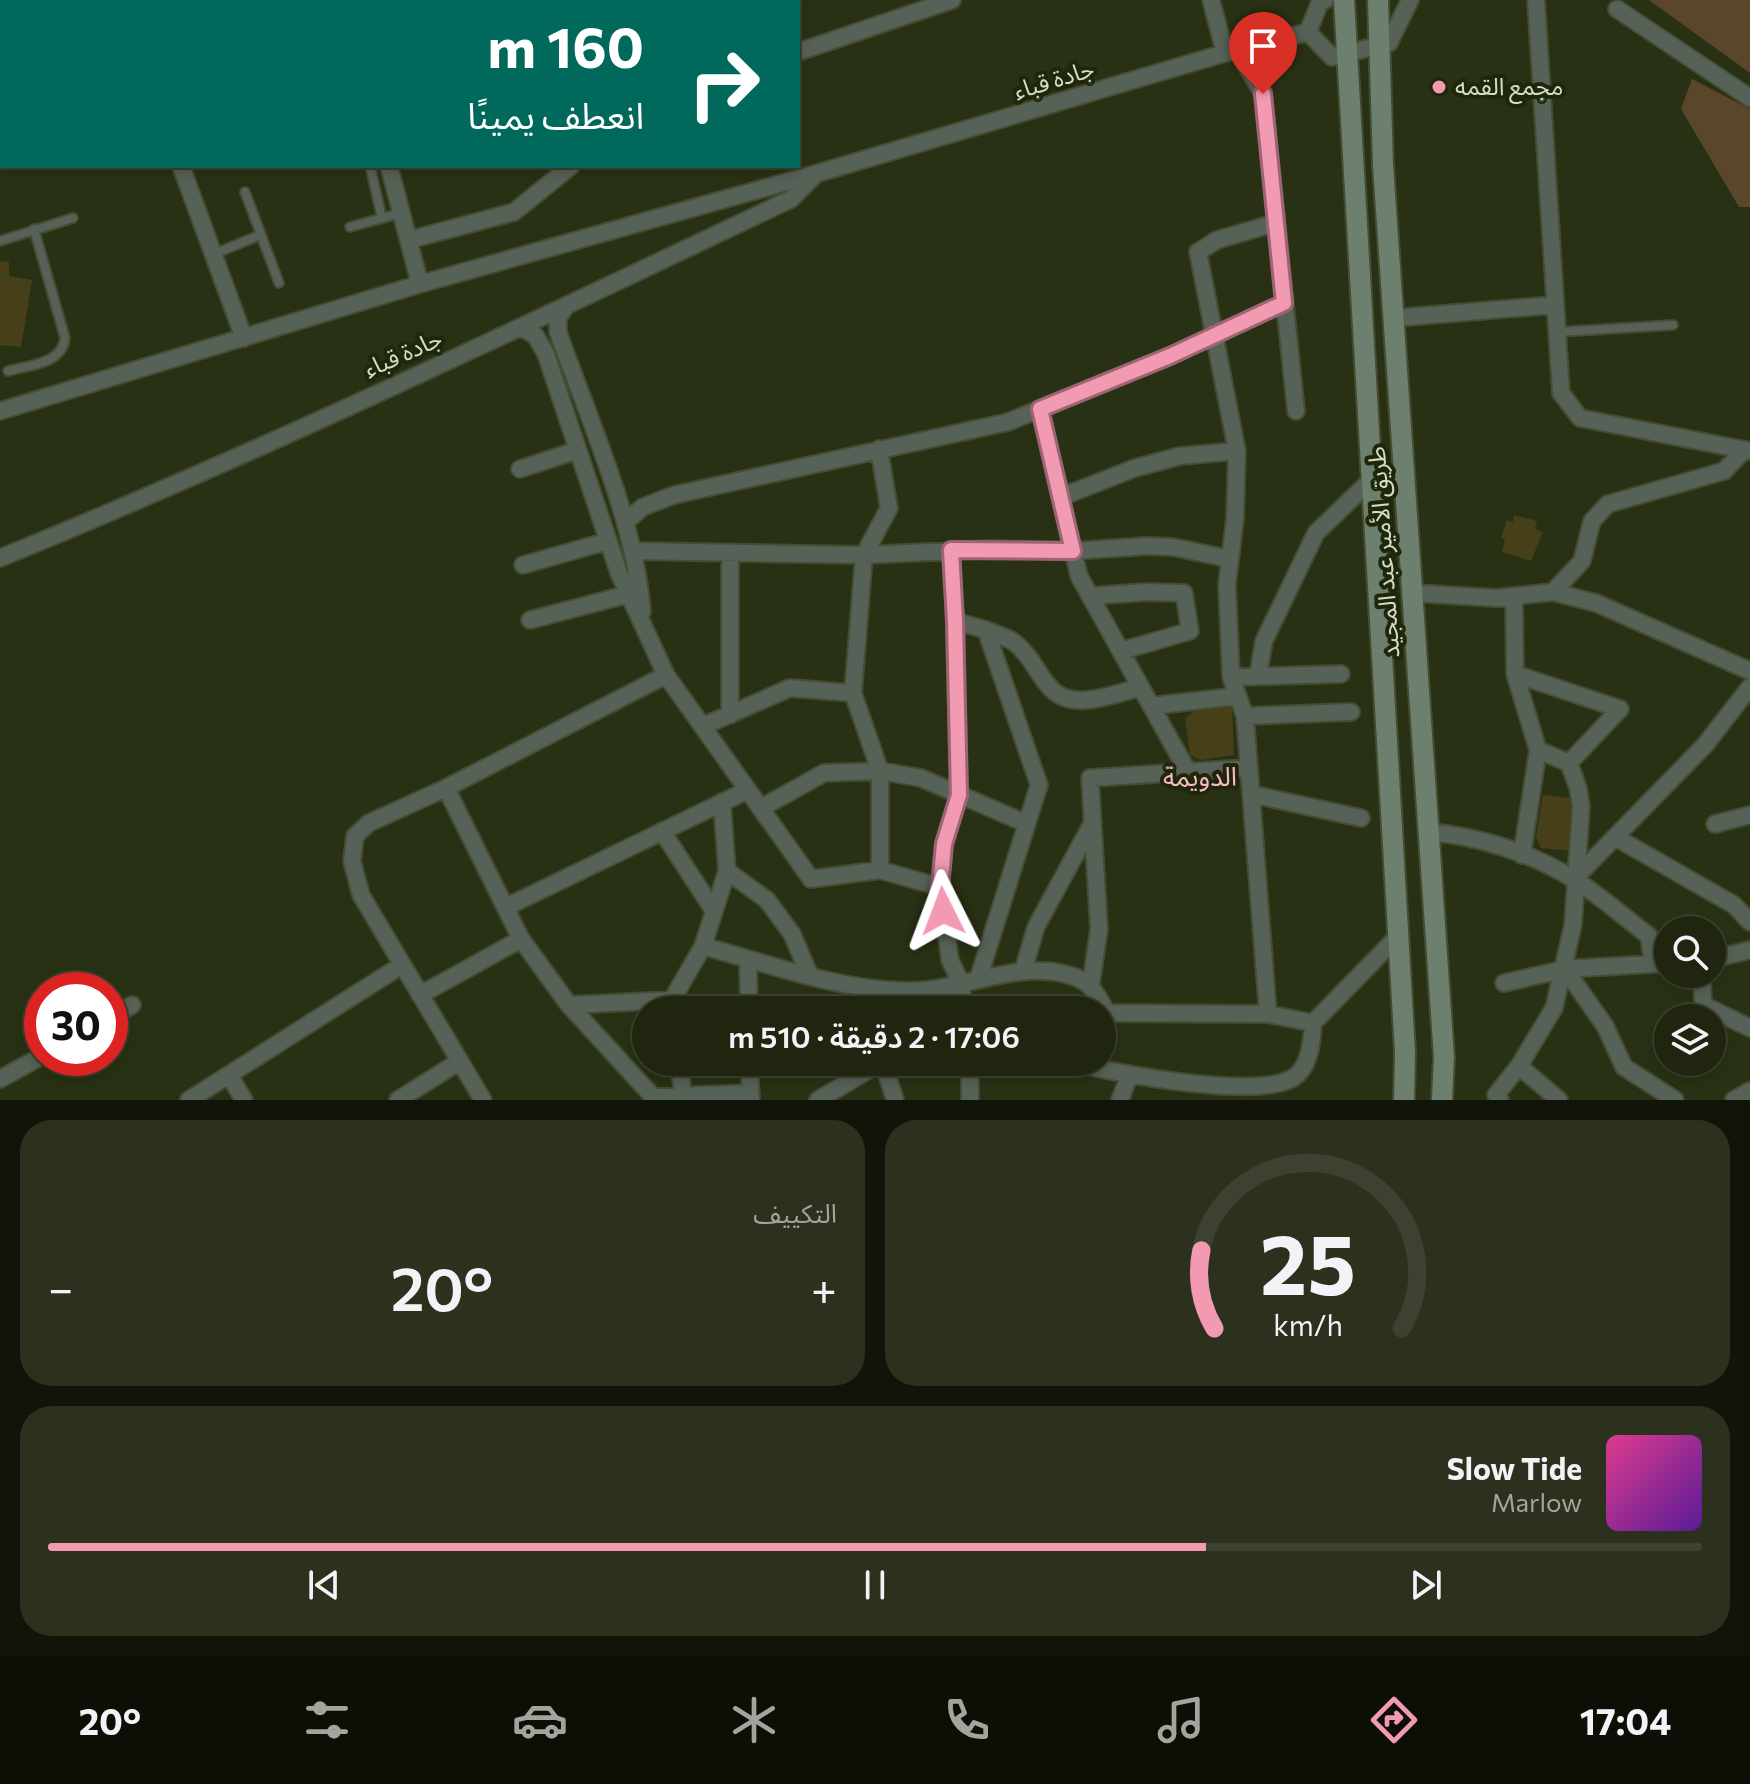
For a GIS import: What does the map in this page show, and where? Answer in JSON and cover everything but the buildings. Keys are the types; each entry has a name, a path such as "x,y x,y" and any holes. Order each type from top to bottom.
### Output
{"main road":[{"name":"طريق الأمير عبد المجيد","path":"1344,0 1399,935 1405,1052 1404,1100"},
{"name":"طريق الأمير عبد المجيد","path":"1378,0 1382,135 1444,1057 1442,1100"},
{"path":"1368,404 1400,403"}],"street":[{"path":"800,51 952,0"},
{"path":"1211,0 1231,52 1263,94 1296,411"},
{"path":"1325,0 1320,2 1308,32 1332,57 1389,43 1410,0"},
{"path":"1536,0 1561,393 1580,418 1747,451"},
{"path":"1617,9 1750,98"},
{"name":"جادة قباء","path":"0,411 420,284 1308,32"},
{"path":"182,168 244,338"},
{"path":"390,168 420,284"},
{"path":"409,240 514,212 569,168"},
{"name":"جادة قباء","path":"0,558 122,508 566,306 791,199 815,174"},
{"path":"1268,1014 1245,716 1231,677 1227,585 1237,451 1198,252 1217,240 1275,223"},
{"path":"625,522 643,507 674,495 1008,422 1284,303"},
{"path":"1394,318 1554,305"},
{"path":"566,306 558,318 558,332 625,522 640,587 643,625"},
{"path":"520,327 535,335 546,354 608,541 666,675 811,879 880,870 940,887"},
{"path":"1040,409 1079,576 1188,772"},
{"path":"879,449 889,508 864,555 853,693 880,771 880,870"},
{"path":"520,469 578,450"},
{"path":"1061,497 1180,456 1237,451"},
{"path":"1553,592 1582,561 1592,521 1608,504 1724,471 1747,451"},
{"path":"1258,676 1264,641 1316,533 1372,479"},
{"path":"523,565 608,541"},
{"path":"633,551 864,555 951,550 1073,551 1113,546 1173,547 1230,559"},
{"path":"951,550 959,795 944,844 940,887 950,960 969,982"},
{"path":"730,553 730,715"},
{"path":"1413,593 1496,598 1553,592 1596,603 1750,671"},
{"path":"1090,596 1184,593 1190,631 1121,651"},
{"path":"530,620 629,594"},
{"path":"1514,596 1515,674 1538,750 1522,855"},
{"path":"955,621 1014,642 1035,665 1053,694 1067,699 1085,700 1141,687"},
{"path":"966,996 1039,785 986,630"},
{"path":"1231,677 1341,674"},
{"path":"1515,674 1620,709 1569,763"},
{"path":"483,1100 361,895 352,861 355,836 369,823 446,788 666,675"},
{"path":"1574,879 1705,745 1750,687"},
{"path":"703,726 790,688 853,693"},
{"path":"1151,706 1238,696"},
{"path":"1245,716 1351,712"},
{"path":"1500,1100 1496,1095 1519,1066 1554,1008 1573,925 1574,879 1580,842 1578,788 1569,763 1538,750"},
{"path":"1249,768 1090,778 1099,929 1091,984 1107,1013 1268,1014 1313,1023"},
{"path":"761,808 824,773 880,771 921,778 1025,823"},
{"path":"446,788 521,939 569,1005 655,1098 750,1097 749,1076"},
{"path":"506,907 748,790"},
{"path":"1251,794 1361,818"},
{"path":"678,996 703,946 727,871 722,802"},
{"path":"1715,824 1750,815"},
{"path":"1023,971 1036,927 1093,822"},
{"path":"662,831 714,911"},
{"path":"1429,832 1460,834 1522,855 1574,879 1649,936 1654,947"},
{"path":"1615,837 1734,905 1750,922"},
{"path":"727,871 767,900 792,934 809,974"},
{"path":"1116,1073 1223,1094 1276,1085 1295,1077 1312,1049 1313,1023 1399,935"},
{"path":"420,995 521,939"},
{"path":"703,946 856,986 909,991 1023,971 1063,973 1091,984"},
{"path":"1726,956 1750,950"},
{"path":"748,959 749,996"},
{"path":"1504,983 1565,969 1654,963"},
{"path":"189,1100 402,965"},
{"path":"1565,969 1605,1026 1624,1067 1675,1100"},
{"path":"856,986 860,996"},
{"path":"1702,988 1703,1005 1750,1028"},
{"path":"128,1007 132,1005"},
{"path":"569,1005 632,1005"},
{"path":"398,1100 460,1061"},
{"path":"0,1079 24,1066"},
{"path":"1519,1066 1559,1100"},
{"path":"229,1075 244,1100"},
{"path":"681,1076 683,1096"},
{"path":"818,1100 859,1076"},
{"path":"887,1076 895,1100"},
{"path":"970,1076 970,1100"},
{"path":"1120,1100 1129,1076"},
{"path":"1734,1100 1750,1091"}],"lane":[{"path":"370,168 382,218"},
{"path":"245,192 279,283"},
{"path":"350,227 402,213"},
{"path":"0,241 73,218"},
{"path":"8,371 52,359 64,347 65,338 34,229"},
{"path":"213,255 260,235"},
{"path":"1556,332 1673,325"}],"shaded area":[{"path":"1649,0 1750,0 1750,73"},
{"path":"1692,79 1750,109 1750,207 1739,207 1681,109"}],"place":[{"name":"مجمع القمه","path":"1439,87"}],"district":[{"name":"الدويمة","path":"1200,777"}],"route":[{"path":"943,911 940,887 944,844 959,795 951,550 1073,551 1040,409 1170,356 1284,303 1263,94"}]}
